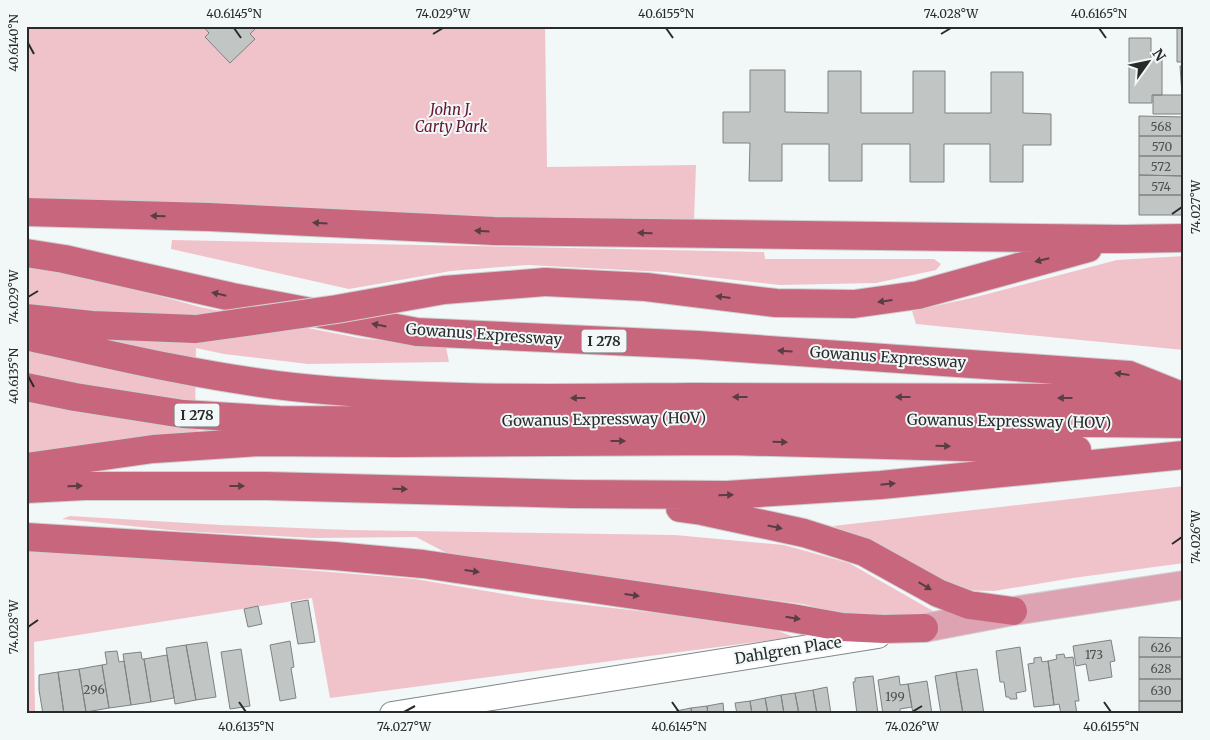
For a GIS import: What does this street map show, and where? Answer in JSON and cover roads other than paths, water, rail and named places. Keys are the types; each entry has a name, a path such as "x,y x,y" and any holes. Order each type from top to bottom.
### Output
{"highway":[{"path":"26,212 209,217 494,231 1123,239 1184,238"},
{"path":"26,318 92,325 196,329 337,309 444,290 545,282 646,288 776,304 854,304 918,295 1123,239"},
{"name":"Gowanus Expressway","path":"26,253 64,259 232,297 418,332 698,345 1128,374 1184,398"},
{"name":"Gowanus Expressway","path":"26,336 149,364 217,377 293,387 385,394 528,398 1184,398"},
{"name":"Gowanus Expressway (HOV)","path":"26,387 74,397 183,414 278,420 677,418 1184,424"},
{"name":"I 278","path":"26,467 207,444 307,441 406,443 730,440 1184,454"},
{"name":"I 278","path":"26,489 85,486 267,486 572,494 727,495 881,485 1184,454"},
{"path":"572,494 702,511 804,533 864,552 938,593 969,604 1013,611"},
{"path":"26,537 335,556 423,564 842,627 924,628"}],"main road":[{"name":"Dahlgren Place","path":"924,628 1013,611 1184,584"}],"street":[{"name":"Dahlgren Place","path":"392,714 924,628"}],"park label":[{"name":"John J. Carty Park","path":"451,118"}]}
